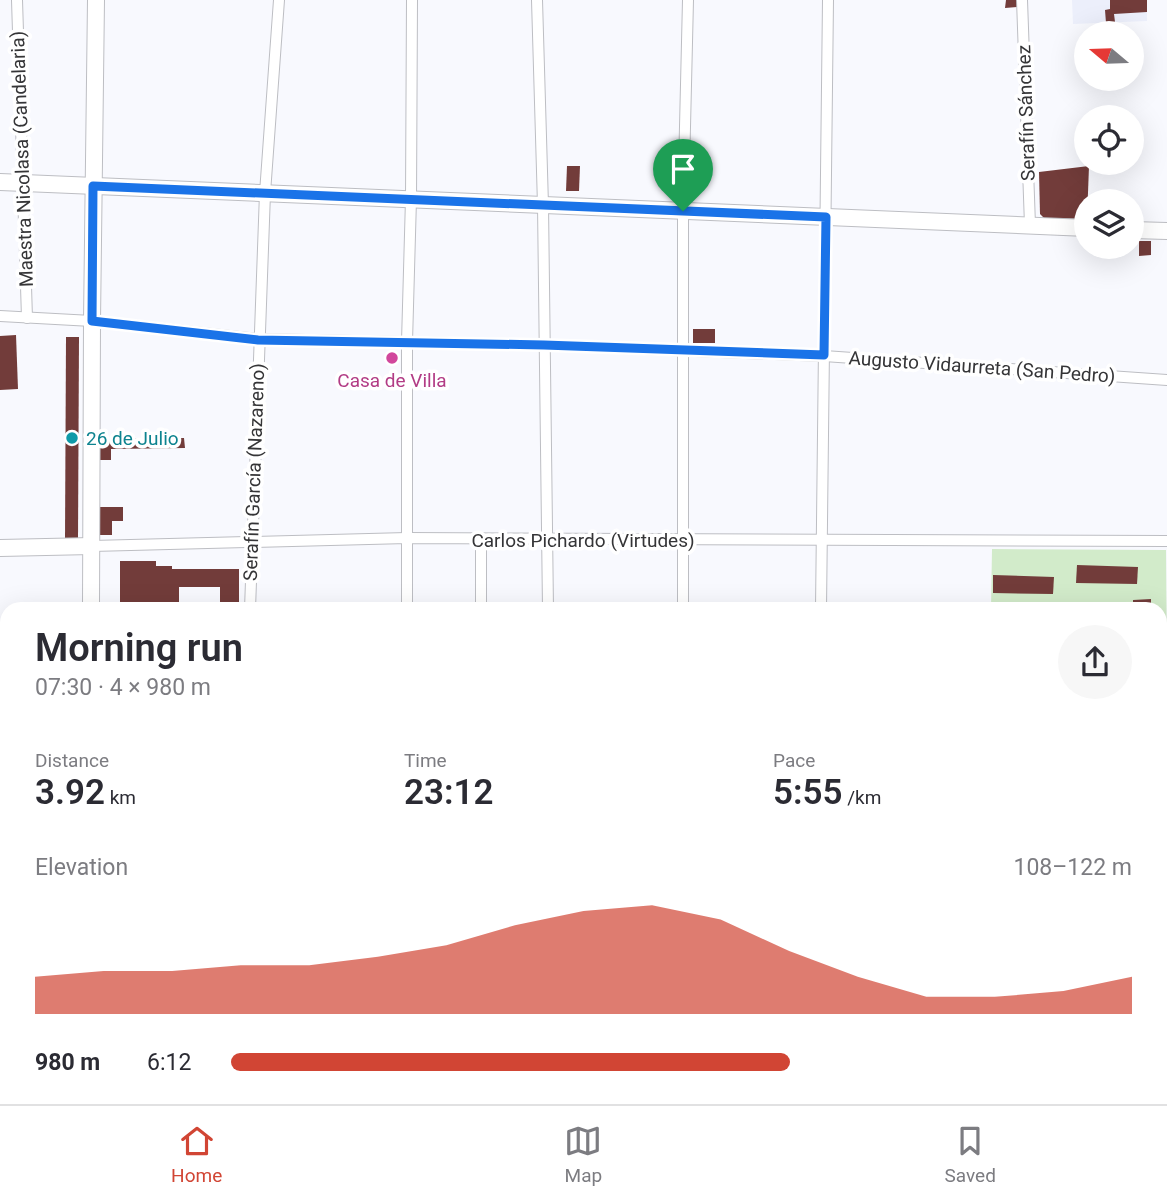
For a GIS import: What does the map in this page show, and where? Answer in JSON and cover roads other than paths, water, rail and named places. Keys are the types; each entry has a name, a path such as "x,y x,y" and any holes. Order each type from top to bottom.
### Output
{"street":[{"name":"Maestra Nicolasa (Candelaria)","path":"17,0 27,318"},
{"path":"91,602 96,0"},
{"name":"Serafín García (Nazareno)","path":"250,602 265,193 279,0"},
{"path":"407,602 407,342 412,0"},
{"path":"537,0 543,205 548,602"},
{"path":"683,602 683,211 688,0"},
{"path":"821,602 828,0"},
{"name":"Serafín Sánchez","path":"1022,0 1030,225"},
{"path":"0,182 1074,227"},
{"path":"1144,230 1167,231"},
{"name":"Augusto Vidaurreta (San Pedro)","path":"0,316 92,321 258,340 544,345 824,355 1167,380"},
{"name":"Carlos Pichardo (Virtudes)","path":"0,548 407,538 1167,541"},
{"path":"481,540 481,602"}],"place":[{"name":"Casa de Villa","path":"392,358"},
{"name":"26 de Julio","path":"72,438"}]}
